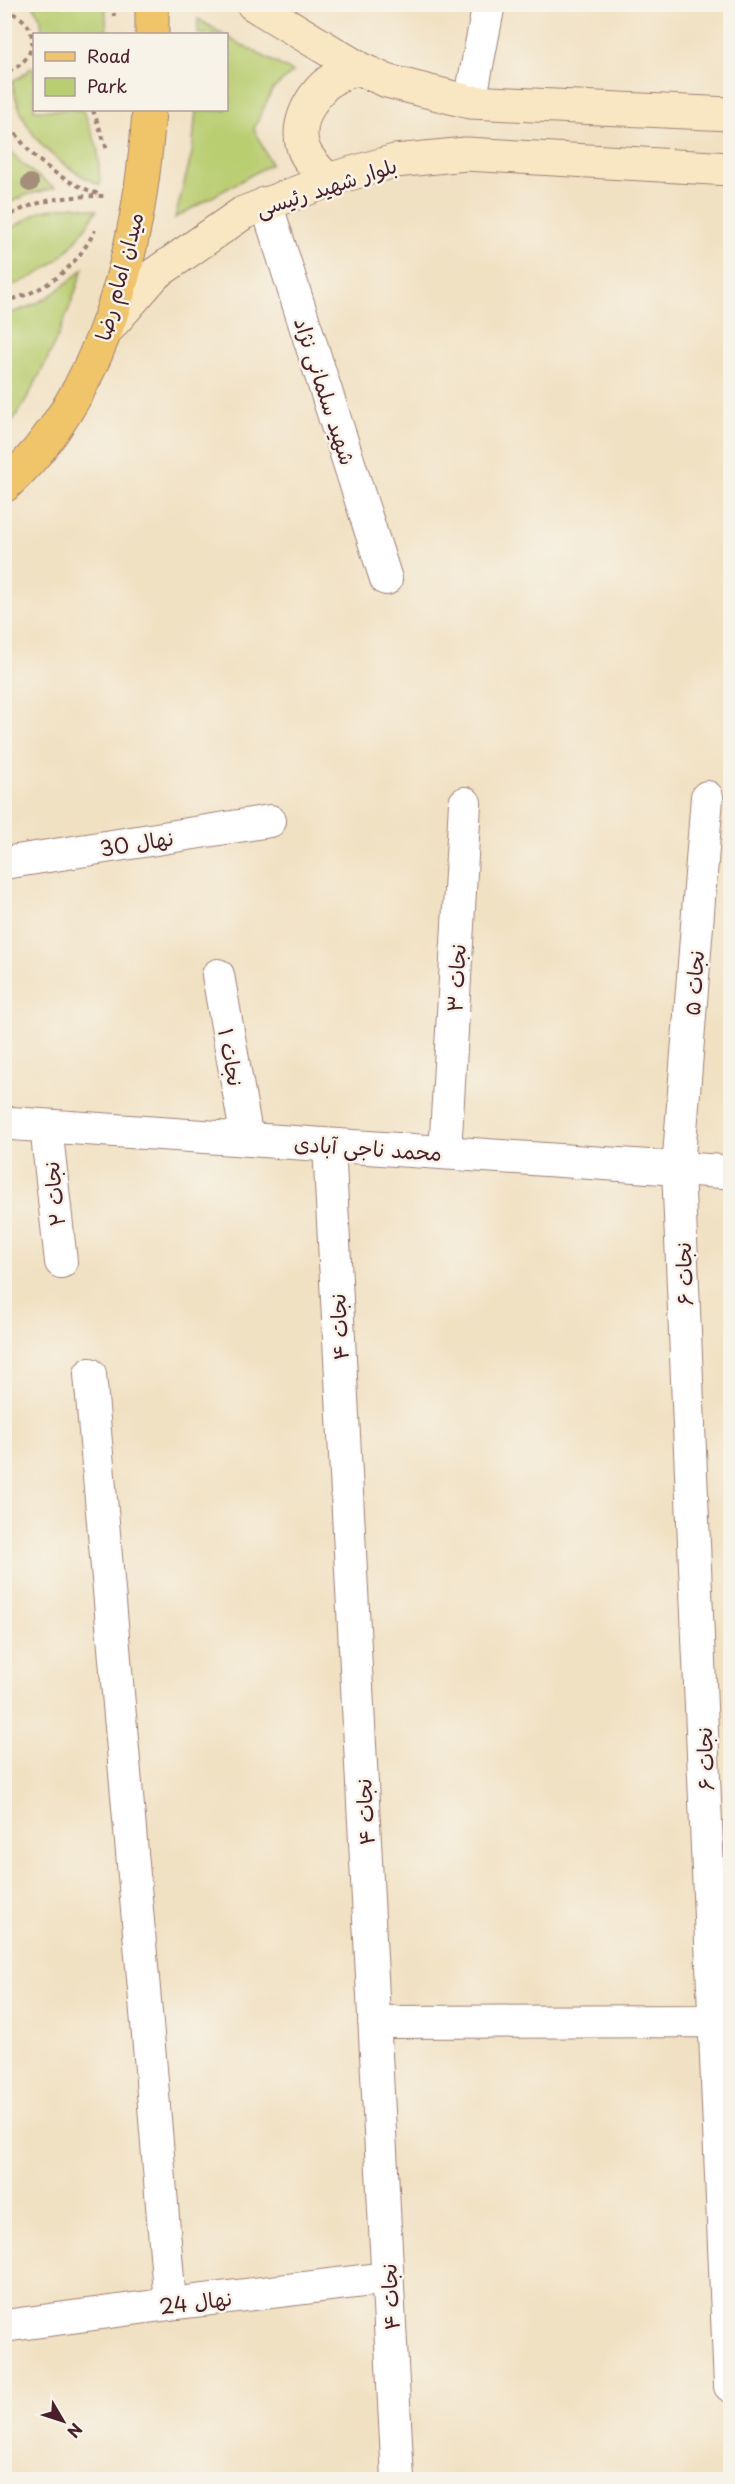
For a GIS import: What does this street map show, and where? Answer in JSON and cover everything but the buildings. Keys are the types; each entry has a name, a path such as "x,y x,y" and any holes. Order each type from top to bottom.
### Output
{"main road":[{"path":"152,4 152,33"},
{"path":"253,4 360,69 387,81 470,102 730,114"},
{"path":"328,180 303,148 300,132 307,110 325,85 341,74 360,69"},
{"name":"میدان امام رضا","path":"4,508 16,476 63,414 88,371 108,328 134,227 149,111"},
{"name":"بلوار شهید رئیسی","path":"108,328 155,274 243,213 328,180 395,161 466,154 730,169"}],"street":[{"path":"470,102 489,4"},
{"name":"شهید سلمانی نژاد","path":"266,203 386,579"},
{"name":"نجات ۵","path":"678,1169 707,797"},
{"name":"نجات ۳","path":"445,1153 465,802"},
{"name":"نهال 30","path":"4,863 270,821"},
{"name":"نجات ۱","path":"218,975 247,1139"},
{"name":"محمد ناجی آبادی","path":"4,1123 730,1172"},
{"name":"نجات ۲","path":"46,1126 61,1262"},
{"name":"نجات ۴","path":"329,1144 398,2480"},
{"name":"نجات ۶","path":"678,1169 723,2022 730,2386"},
{"path":"90,1374 170,2304"},
{"path":"374,2022 723,2022"},
{"name":"نهال 24","path":"4,2326 388,2278"}],"path":[{"path":"4,72 22,64 32,54 33,37 30,27 16,14 5,11 8,4"},
{"path":"4,109 21,141 35,157 74,185 104,196 71,196 47,200 21,208 4,219"},
{"path":"93,111 109,156"},
{"path":"4,301 34,292 68,269 97,227 96,238"}],"green space":[{"path":"33,5 105,5 107,33 42,33 41,19"},
{"path":"198,19 221,33 198,33"},
{"path":"228,38 293,72 272,90 254,129 271,164 175,218 192,153 196,111 228,111"},
{"path":"33,68 33,111 83,111 85,114 98,149 100,185 68,167 42,145 31,131 16,100 12,81"},
{"path":"4,140 20,161 55,188 26,195 5,205"},
{"path":"74,206 97,210 69,249 48,268 35,276 5,288 5,232 41,211"},
{"path":"83,269 53,348 12,422 5,416 5,314 27,308 47,298"}]}
